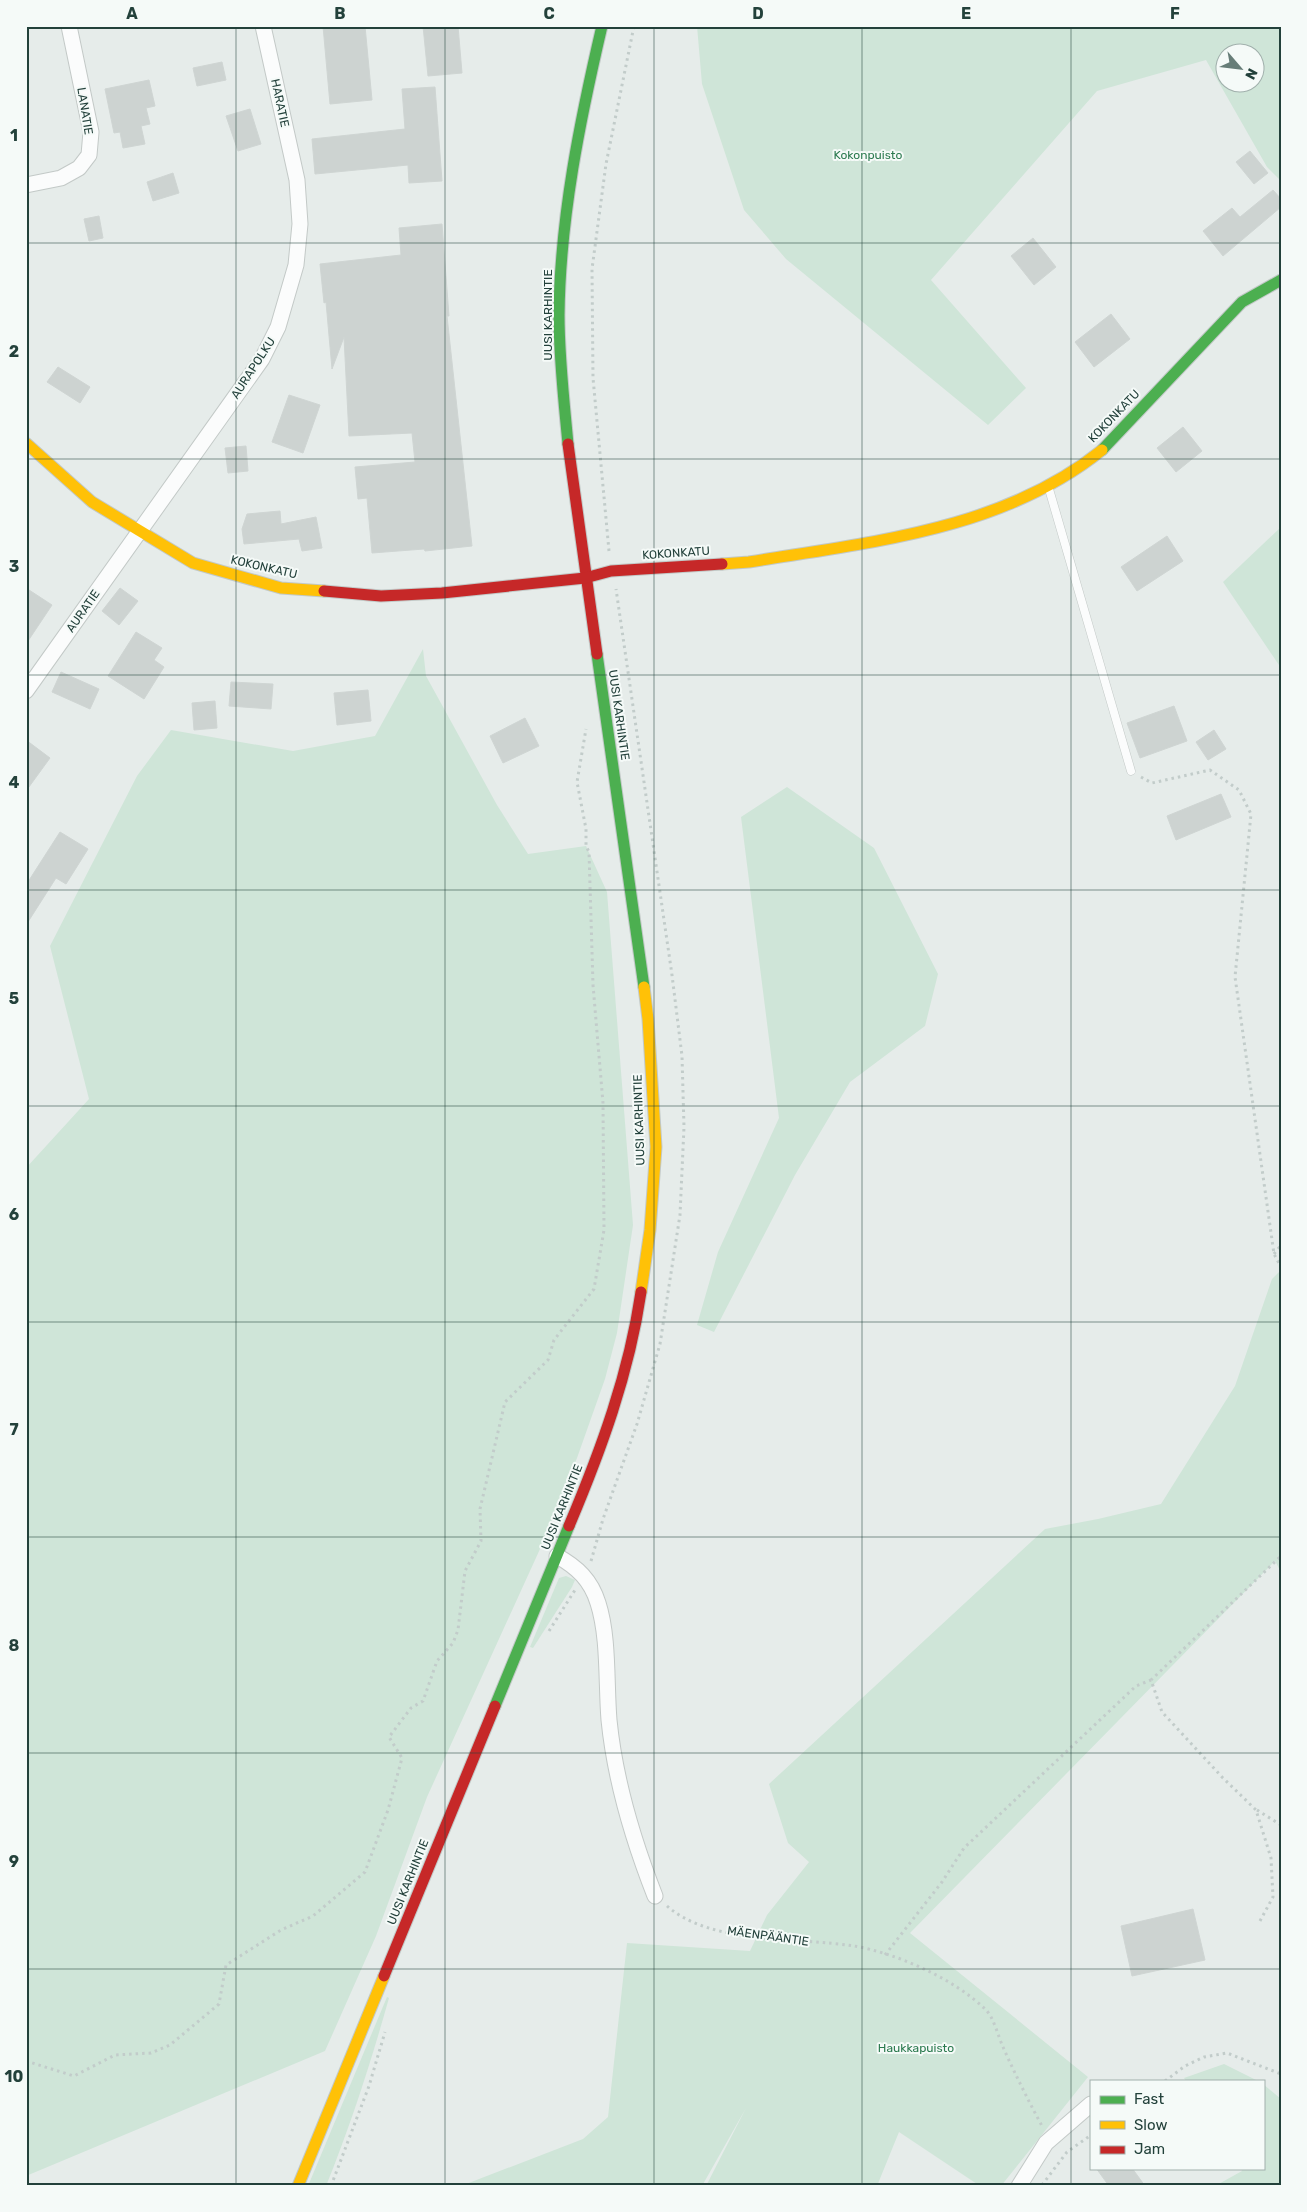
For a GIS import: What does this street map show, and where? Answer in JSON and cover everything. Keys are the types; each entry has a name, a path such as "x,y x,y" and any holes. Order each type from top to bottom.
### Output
{"street":[{"name":"LANATIE","path":"26,185 61,178 79,168 89,155 90,132 69,26"},
{"name":"HARATIE","path":"263,26 297,180"},
{"name":"UUSI KARHINTIE","path":"298,2186 595,1463 622,1384 634,1339 650,1230 656,1146 648,1019 585,578 562,382 560,315 563,250 576,152 602,26"},
{"name":"AURAPOLKU","path":"140,531 262,359 278,327 296,265 300,224 297,180"},
{"name":"KOKONKATU","path":"26,443 92,502 193,563 281,588 381,596 442,593 585,578 611,571 749,562 911,536 1005,507 1049,487 1080,468 1111,443 1242,302 1281,280"},
{"name":"AURATIE","path":"26,691 140,531"},
{"path":"557,1556 571,1564 585,1576 598,1603 602,1623 610,1722 618,1771 637,1850 655,1896"},
{"path":"1019,2186 1052,2137 1090,2105"}],"lane":[{"path":"1049,487 1130,771"}],"path":[{"path":"548,1634 585,1576 637,1424 660,1344 680,1215 684,1126 682,1056 618,598 611,571 593,378 592,269 606,164 634,26"},
{"path":"26,2061 74,2076 115,2055 151,2052 170,2045 219,2004 226,1965 281,1930 313,1916 365,1872 388,1810 402,1758 389,1737 411,1708 423,1701 436,1661 453,1644 458,1630 465,1571 481,1541 480,1509 505,1402 548,1360 554,1340 594,1289 604,1230 603,1104 593,985 588,852 578,782 588,720"},
{"path":"1130,771 1152,783 1210,770 1239,790 1252,814 1235,977 1274,1254 1281,1267"},
{"path":"1274,1254 1281,1245"},
{"path":"885,1955 942,1882 964,1848 1136,1686 1152,1680 1281,1556"},
{"path":"1152,1680 1162,1712 1222,1777 1256,1810 1281,1825"},
{"path":"1256,1810 1271,1858 1273,1897 1260,1921"},
{"name":"MÄENPÄÄNTIE","path":"655,1896 677,1915 702,1926 744,1936 854,1946 898,1958 958,1987 987,2011 1024,2093 1044,2130"},
{"path":"331,2186 369,2086 386,2029"},
{"path":"1166,2080 1185,2066 1204,2056 1227,2053 1281,2074"},
{"path":"1041,2186 1067,2152 1090,2136"}],"green space":[{"name":"Kokonpuisto","path":"697,26 1281,26 1281,181 1267,167 1224,92 1264,92 1264,42 1214,42 1214,74 1206,60 1097,91 931,280 1026,388 988,425 786,259 744,210 702,84"},
{"path":"1281,527 1281,668 1223,582"},
{"path":"423,649 426,676 497,805 528,854 586,846 607,892 633,1225 617,1333 605,1379 577,1458 540,1549 427,1797 376,1936 325,2051 26,2176 26,1168 89,1099 50,946 137,776 171,730 293,751 375,736"},
{"path":"787,787 874,848 938,974 925,1026 850,1082 795,1175 714,1332 697,1325 718,1252 779,1118 741,817"},
{"name":"Haukkapuisto","path":"1281,1270 1281,1572 1275,1561 910,1933 1088,2077 1001,2186 980,2186 899,2132 877,2186 706,2186 746,2108 702,2186 461,2186 583,2139 608,2117 627,1943 750,1951 767,1915 809,1862 788,1843 769,1784 1045,1529 1161,1504 1235,1386 1272,1279"},
{"path":"566,1576 575,1580 572,1587 533,1648 530,1647 559,1578"},
{"path":"387,1997 389,1998 368,2069 326,2186 308,2186"},
{"path":"1224,2064 1256,2080 1185,2080 1184,2078"},
{"path":"1264,2085 1281,2099 1281,2186 1215,2186 1242,2171 1264,2170"}],"building":[{"path":"323,26 365,26 372,100 330,104"},
{"path":"423,26 458,26 462,73 428,76"},
{"path":"222,62 226,80 197,86 193,68"},
{"path":"149,80 155,106 146,108 150,124 141,126 145,144 123,148 120,132 114,133 105,89"},
{"path":"435,87 442,181 409,183 408,165 315,174 312,139 405,129 402,89"},
{"path":"250,109 261,144 238,151 226,116"},
{"path":"1250,151 1268,173 1254,184 1236,162"},
{"path":"173,173 179,193 153,201 147,182"},
{"path":"1273,190 1281,199 1281,207 1223,256 1203,231 1232,208 1240,217"},
{"path":"99,216 103,238 89,241 84,219"},
{"path":"442,224 449,316 447,316 472,546 425,551 424,549 372,553 367,498 358,499 355,467 415,462 412,433 349,436 344,337 332,369 326,302 324,303 320,264 401,255 399,228"},
{"path":"1033,238 1056,267 1034,285 1011,256"},
{"path":"1111,314 1130,339 1094,367 1075,342"},
{"path":"58,367 90,387 80,403 47,382"},
{"path":"289,395 320,405 303,453 272,442"},
{"path":"1183,427 1202,451 1176,472 1157,448"},
{"path":"246,446 248,471 228,473 225,448"},
{"path":"280,511 281,524 316,517 322,548 302,551 299,539 244,544 242,529 247,514"},
{"path":"1167,536 1183,561 1137,591 1121,567"},
{"path":"26,588 52,605 26,644"},
{"path":"120,588 138,601 119,625 102,611"},
{"path":"136,632 162,648 154,660 164,667 144,699 108,676"},
{"path":"61,672 99,689 90,709 52,692"},
{"path":"231,682 273,684 271,709 229,706"},
{"path":"368,690 371,721 337,725 334,693"},
{"path":"215,701 217,728 194,730 192,703"},
{"path":"1174,706 1187,741 1140,758 1127,723"},
{"path":"525,718 539,746 503,763 490,736"},
{"path":"1214,730 1226,749 1208,760 1196,742"},
{"path":"26,740 50,758 26,791"},
{"path":"1221,794 1231,817 1176,840 1167,816"},
{"path":"60,832 88,849 66,884 56,878 26,925 26,885"},
{"path":"1193,1909 1205,1960 1132,1976 1121,1926"},
{"path":"1097,2170 1133,2170 1145,2186 1109,2186"}],"traffic: fast":[{"path":"568,444 559,331 563,242 579,133 602,26"},
{"path":"1102,450 1242,302 1281,280"},
{"path":"597,654 644,987"},
{"path":"495,1706 569,1526"}],"traffic: slow":[{"path":"26,443 92,502 193,563 281,588 324,591"},
{"path":"722,564 749,562 888,539 979,515 1022,498 1063,477 1102,450"},
{"path":"641,1292 650,1230 656,1147 648,1019 644,987"},
{"path":"298,2186 384,1976"}],"traffic: jam":[{"path":"568,444 597,654"},
{"path":"324,591 381,596 442,593 585,578 611,571 722,564"},
{"path":"569,1526 603,1440 621,1382 636,1322 641,1292"},
{"path":"384,1976 495,1706"}]}
